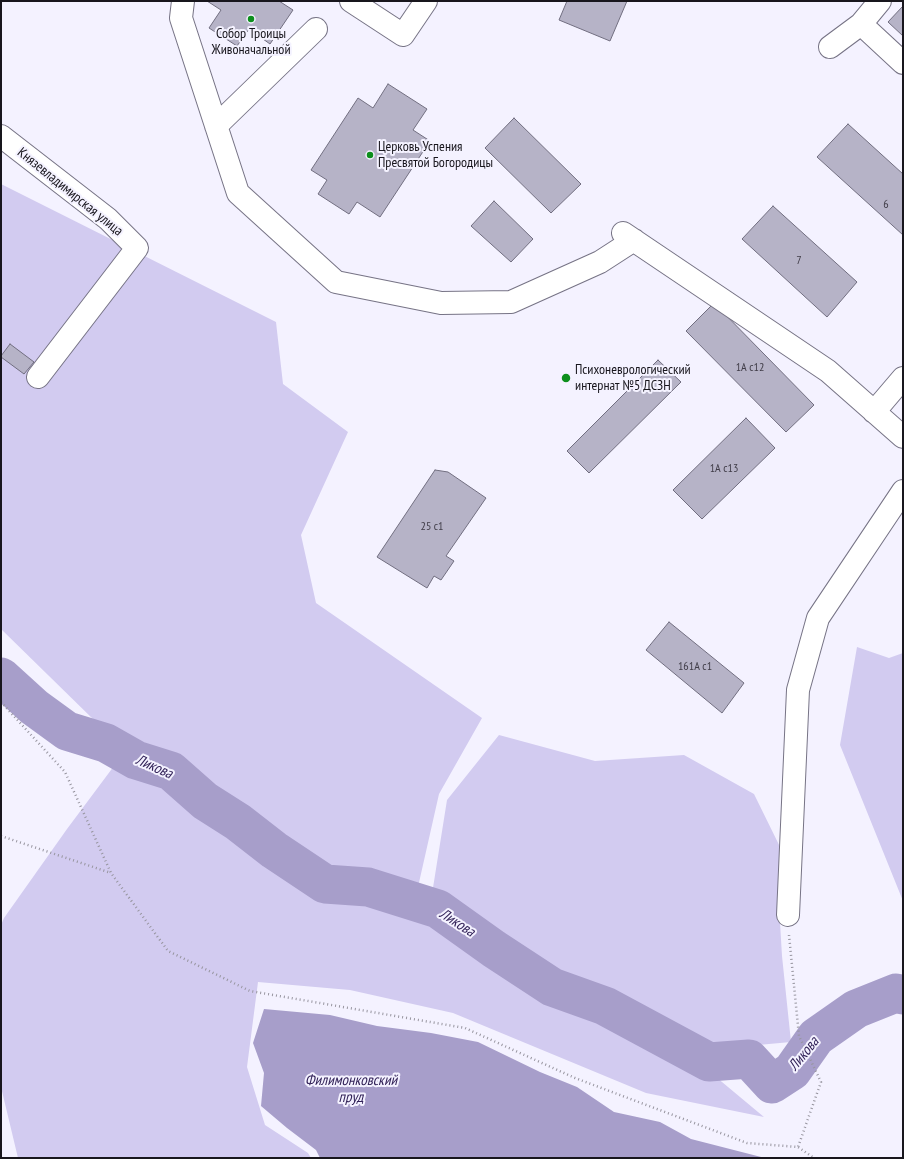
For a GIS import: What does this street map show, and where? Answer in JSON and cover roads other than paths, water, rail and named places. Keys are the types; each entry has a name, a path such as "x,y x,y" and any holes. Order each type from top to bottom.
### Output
{"street":[{"path":"183,1 181,18 238,193 336,282 441,303 511,302 600,262 629,236 828,371 903,437"},
{"path":"351,1 403,35 426,1"},
{"path":"830,47 861,24 880,1"},
{"path":"861,24 903,63"},
{"path":"216,126 316,29"},
{"name":"Князевладимирская улица","path":"1,136 108,219 137,248 38,377"},
{"path":"874,412 903,378"},
{"path":"788,915 798,690 818,618 903,491"}],"water":[{"name":"Филимонковский пруд","path":"264,1009 330,1015 377,1026 431,1033 478,1042 540,1072 577,1087 614,1112 660,1122 691,1139 765,1158 320,1158 316,1150 261,1106 264,1073 253,1043"}],"waterway":[{"name":"Ликова","path":"1,677 34,707 67,731 106,743 136,760 171,771 205,801 238,822 274,850 325,884 368,887 438,909 494,949 552,987 605,1006 709,1062 749,1059 772,1084 792,1071 816,1037 856,1009 896,993 903,995"}],"place":[{"name":"Собор Троицы Живоначальной","path":"251,19"},
{"name":"Церковь Успения Пресвятой Богородицы","path":"370,155"},
{"name":"Психоневрологический интернат №5 ДСЗН","path":"566,378"}]}
